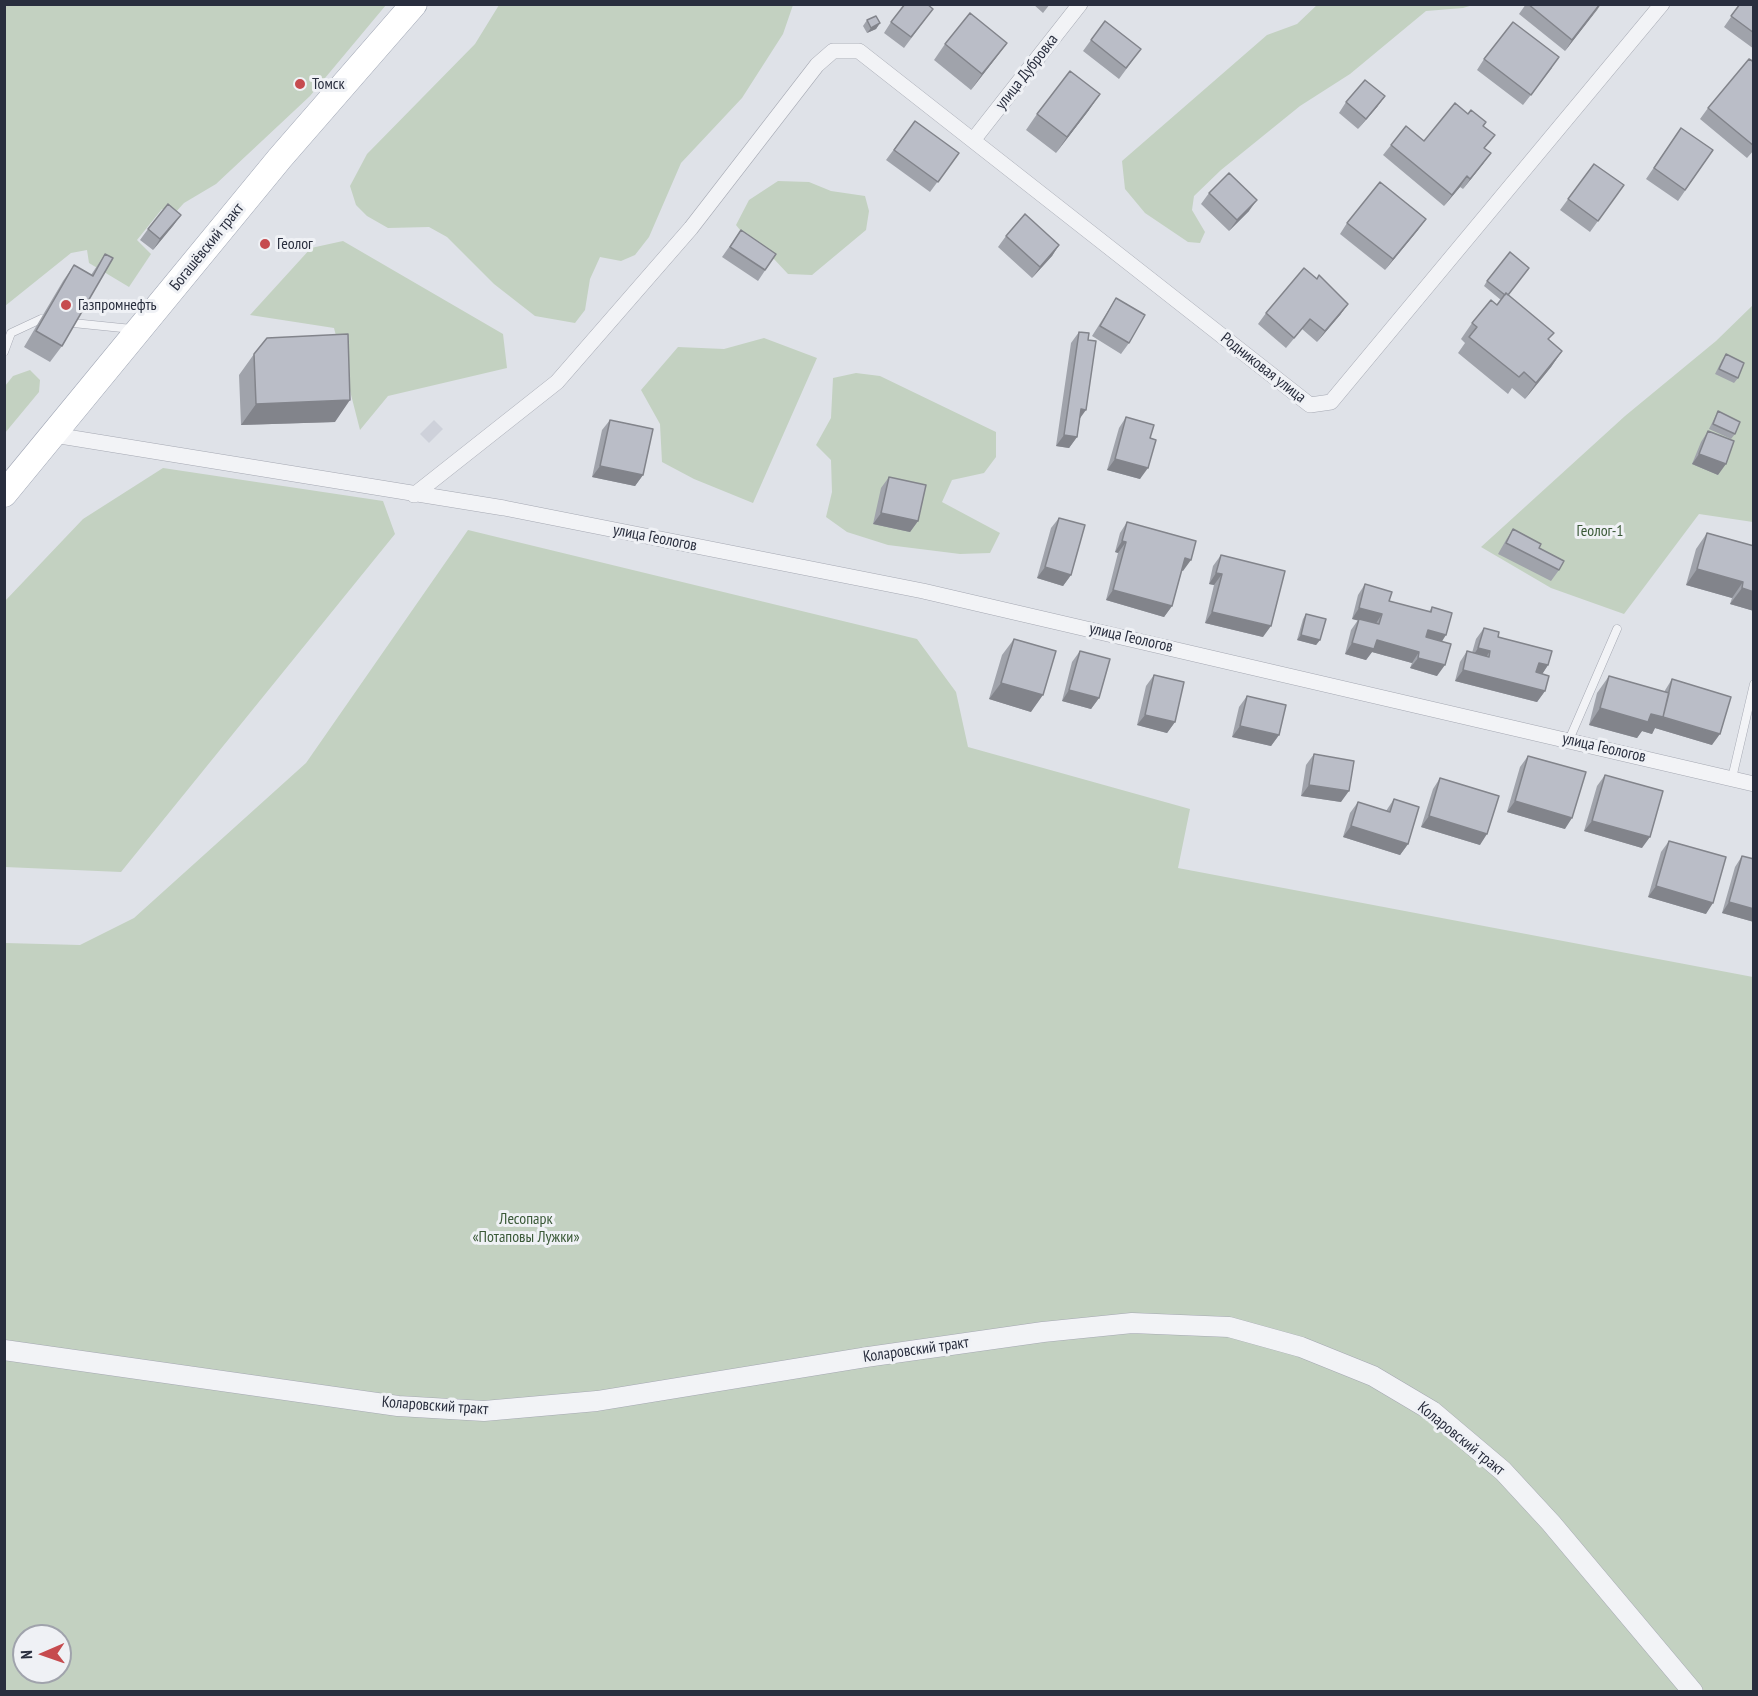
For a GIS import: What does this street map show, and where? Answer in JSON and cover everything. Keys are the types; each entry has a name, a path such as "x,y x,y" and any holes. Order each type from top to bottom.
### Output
{"main road":[{"name":"Богашёвский тракт","path":"4,494 280,158 414,4"}],"street":[{"name":"улица Дубровка","path":"974,139 1080,4"},
{"name":"Родниковая улица","path":"414,495 557,382 691,228 817,65 833,51 846,49 859,51 1310,405 1331,402 1662,4"},
{"name":"улица Геологов","path":"54,435 504,508 923,591 1754,784"},
{"name":"Коларовский тракт","path":"4,1350 398,1406 484,1411 597,1401 867,1357 1043,1332 1132,1323 1229,1327 1300,1347 1373,1376 1432,1411 1503,1471 1543,1514 1693,1692"}],"lane":[{"path":"4,352 10,333 41,319"},
{"path":"74,322 139,330"},
{"path":"1569,740 1617,629"},
{"path":"1732,778 1754,684"}],"shaded area":[{"path":"434,420 443,429 429,443 420,434"}],"green space":[{"path":"1318,4 1473,5 1426,11 1350,74 1300,106 1221,170 1194,196 1192,210 1205,232 1200,243 1188,242 1145,213 1125,189 1122,161 1267,35 1297,24"},
{"path":"5,5 386,5 310,96 216,184 184,203 174,214 162,209 137,240 151,254 129,287 89,263 87,250 71,253 5,306"},
{"path":"499,5 793,5 783,34 742,98 681,163 649,237 635,255 621,261 600,257 590,279 585,310 575,323 535,316 494,284 447,237 429,227 388,228 367,216 356,205 350,186 367,154 475,44"},
{"path":"778,181 809,182 831,191 865,196 869,211 866,230 812,275 788,274 773,258 748,240 736,225 749,200"},
{"path":"343,241 503,334 507,368 388,396 360,430 334,328 250,315 311,248"},
{"name":"Геолог-1","path":"1753,305 1753,522 1699,514 1624,614 1551,588 1481,547 1625,416 1716,341"},
{"path":"764,338 817,358 753,503 694,479 662,462 660,424 641,390 678,347 724,349"},
{"path":"30,370 40,380 39,392 5,433 5,386 13,376"},
{"path":"856,373 880,376 996,432 996,457 984,473 952,480 942,502 1000,533 990,553 960,554 888,545 847,532 826,517 832,492 831,460 816,445 831,418 833,378"},
{"path":"163,468 383,501 395,534 121,872 5,867 5,601 83,519"},
{"name":"Лесопарк «Потаповы Лужки»","path":"468,530 917,639 956,692 968,747 1190,809 1178,868 1753,977 1753,1691 5,1692 5,943 80,945 134,918 306,763"}],"building":[{"path":"905,4 927,4 933,9 911,37 891,22"},
{"path":"1528,4 1600,4 1572,40"},
{"path":"1740,4 1754,4 1754,33 1731,16"},
{"path":"970,13 1007,43 982,74 945,44"},
{"path":"876,16 880,23 871,28 867,20"},
{"path":"1105,21 1141,49 1126,68 1091,40"},
{"path":"1513,22 1559,57 1531,95 1484,59"},
{"path":"1749,59 1754,62 1754,146 1708,108"},
{"path":"1070,71 1100,94 1067,137 1037,114"},
{"path":"1365,80 1385,96 1366,119 1346,102"},
{"path":"1455,103 1468,114 1471,110 1486,122 1483,126 1495,135 1484,148 1491,153 1470,179 1467,176 1452,195 1391,145 1406,126 1424,141"},
{"path":"915,121 959,153 938,182 894,150"},
{"path":"1681,128 1713,150 1685,190 1654,168"},
{"path":"1594,164 1624,185 1598,221 1568,199"},
{"path":"1229,173 1257,200 1237,220 1209,193"},
{"path":"1380,182 1426,219 1393,259 1347,223"},
{"path":"168,204 181,215 160,239 148,229"},
{"path":"1025,214 1059,245 1040,267 1006,236"},
{"path":"741,230 776,254 765,270 730,247"},
{"path":"1510,252 1529,268 1508,295 1506,293 1505,295 1487,281"},
{"name":"Газпромнефть","path":"105,254 113,258 62,346 36,331 74,265 93,276"},
{"path":"1304,268 1317,279 1319,275 1348,304 1325,331 1310,319 1294,338 1266,313"},
{"path":"1506,293 1554,333 1548,339 1562,351 1536,383 1524,372 1519,377 1469,337 1477,327 1472,323 1491,300 1497,305"},
{"path":"1116,298 1145,315 1129,343 1100,326"},
{"path":"1079,332 1089,333 1088,340 1096,341 1086,410 1081,409 1077,437 1064,435"},
{"path":"348,334 350,400 256,404 254,354 267,338"},
{"path":"1726,354 1744,363 1738,378 1719,369"},
{"path":"1718,411 1740,422 1735,434 1713,424"},
{"path":"1126,417 1154,425 1150,438 1156,440 1148,468 1115,459"},
{"path":"610,420 653,429 643,475 600,466"},
{"path":"1708,431 1734,441 1726,464 1699,454"},
{"path":"889,477 926,485 918,521 881,513"},
{"path":"1059,518 1085,525 1071,575 1045,567"},
{"path":"1127,522 1196,541 1191,560 1185,558 1172,606 1113,590 1126,542 1122,541"},
{"path":"1513,529 1541,544 1539,548 1564,561 1559,570 1506,543"},
{"path":"1707,533 1754,546 1754,592 1742,588 1743,582 1697,569"},
{"path":"1221,555 1285,571 1271,626 1212,612 1222,574 1216,573"},
{"path":"1365,584 1392,592 1389,601 1431,612 1432,607 1452,613 1446,635 1428,630 1426,637 1451,644 1445,665 1418,658 1419,652 1377,640 1374,649 1352,643 1359,619 1379,624 1382,614 1359,608"},
{"path":"1306,614 1326,619 1320,640 1301,635"},
{"path":"1484,628 1499,632 1498,637 1552,651 1548,665 1539,663 1536,672 1549,676 1545,691 1463,670 1467,651 1489,657 1490,651 1478,648"},
{"path":"1014,639 1056,651 1043,695 1001,683"},
{"path":"1080,651 1110,659 1099,698 1069,690"},
{"path":"1154,675 1184,682 1175,722 1145,715"},
{"path":"1609,676 1669,693 1663,717 1651,714 1648,722 1600,708"},
{"path":"1672,679 1731,697 1720,734 1663,717"},
{"path":"1247,696 1286,705 1279,735 1240,726"},
{"path":"1314,754 1354,761 1349,791 1309,785"},
{"path":"1528,756 1586,772 1572,818 1515,801"},
{"path":"1605,775 1663,791 1650,837 1592,821"},
{"path":"1440,778 1499,796 1487,834 1429,816"},
{"path":"1394,799 1419,807 1408,844 1351,826 1358,802 1390,812"},
{"path":"1669,841 1726,857 1713,903 1656,886"},
{"path":"1742,856 1754,859 1754,909 1729,902"}],"place":[{"name":"Томск","path":"300,84"},
{"name":"Геолог","path":"265,244"},
{"name":"Газпромнефть","path":"66,305"}]}
